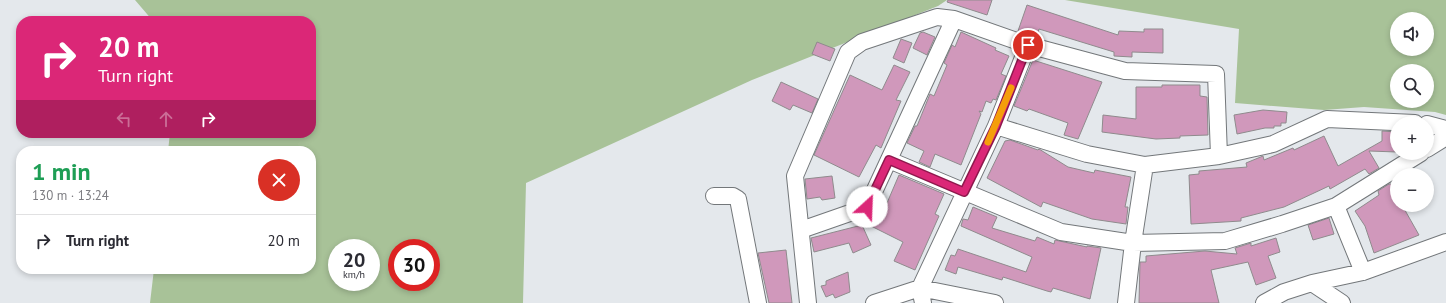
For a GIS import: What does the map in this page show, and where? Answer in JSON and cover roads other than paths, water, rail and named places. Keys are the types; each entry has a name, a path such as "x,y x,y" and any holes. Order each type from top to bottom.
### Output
{"street":[{"path":"808,303 795,176 848,52 862,42 937,17 954,19 1028,45 1125,71 1216,74 1219,156"},
{"path":"800,230 867,207 954,19"},
{"path":"921,296 964,192 996,126 1028,45"},
{"path":"996,126 1087,154 1145,165 1219,156 1273,144 1327,119 1390,122"},
{"path":"1434,125 1446,128"},
{"path":"1434,145 1446,138"},
{"path":"889,160 1061,232 1133,243 1226,241 1336,206 1410,160"},
{"path":"1126,303 1133,243 1145,165"},
{"path":"714,196 733,196 738,199 758,303"},
{"path":"1336,206 1363,272"},
{"path":"1264,303 1284,292 1312,283 1363,272 1446,242"},
{"path":"1312,283 1342,303"},
{"path":"874,303 921,296 994,303"}]}
